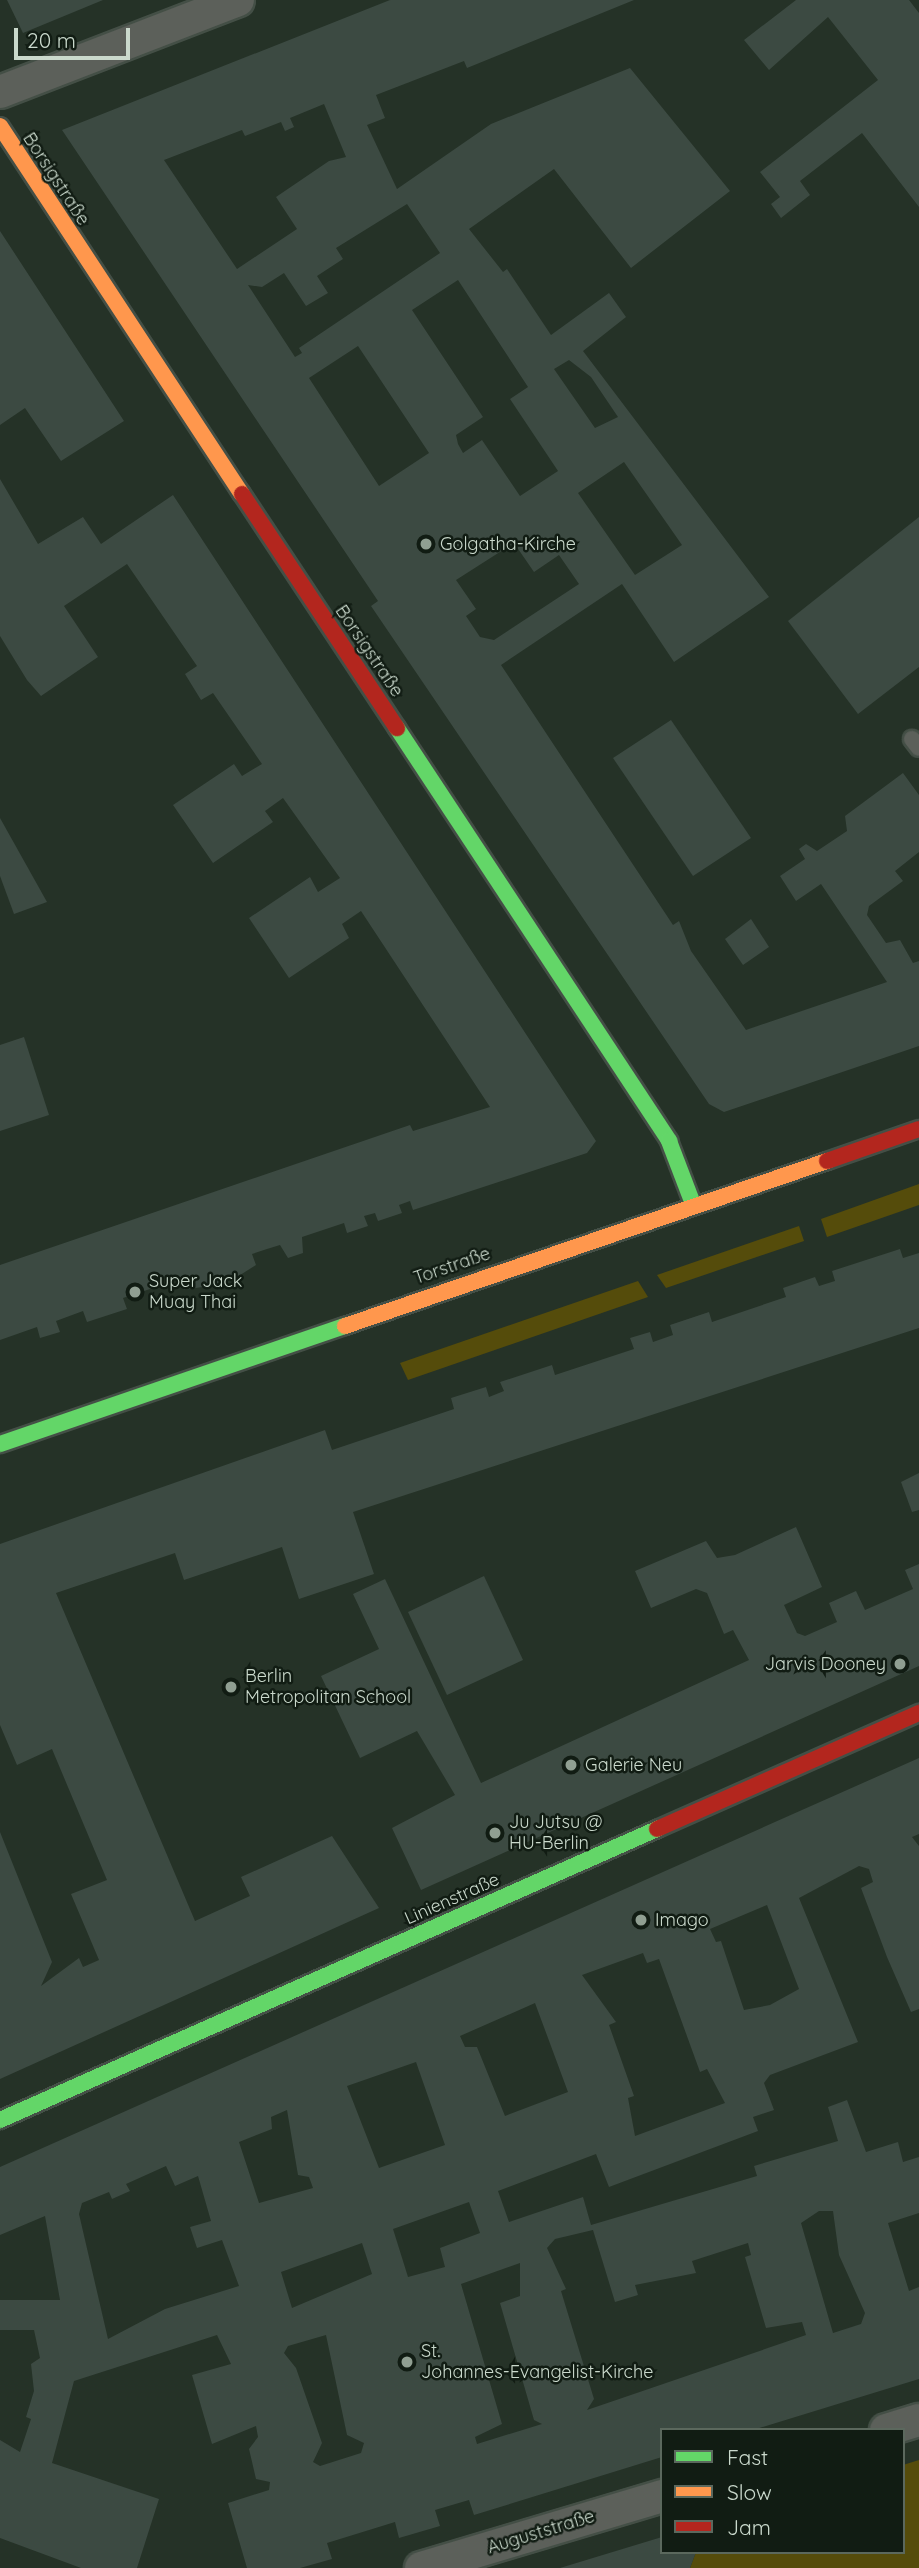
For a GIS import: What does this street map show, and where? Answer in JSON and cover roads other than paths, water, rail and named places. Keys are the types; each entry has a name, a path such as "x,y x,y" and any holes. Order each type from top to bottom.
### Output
{"street":[{"path":"0,92 238,0"},
{"name":"Borsigstraße","path":"0,126 669,1141 693,1204"},
{"name":"Torstraße","path":"0,1444 693,1204 919,1129"},
{"name":"Linienstraße","path":"0,2120 919,1713"},
{"path":"893,2428 919,2420"},
{"name":"Auguststraße","path":"421,2568 660,2497"}],"place":[{"name":"Golgatha-Kirche","path":"426,544"},
{"name":"Super Jack Muay Thai","path":"135,1292"},
{"name":"Jarvis Dooney","path":"900,1664"},
{"name":"Berlin Metropolitan School","path":"231,1687"},
{"name":"Galerie Neu","path":"571,1765"},
{"name":"Ju Jutsu @ HU-Berlin","path":"495,1833"},
{"name":"Imago","path":"641,1920"},
{"name":"St. Johannes-Evangelist-Kirche","path":"407,2362"}]}
